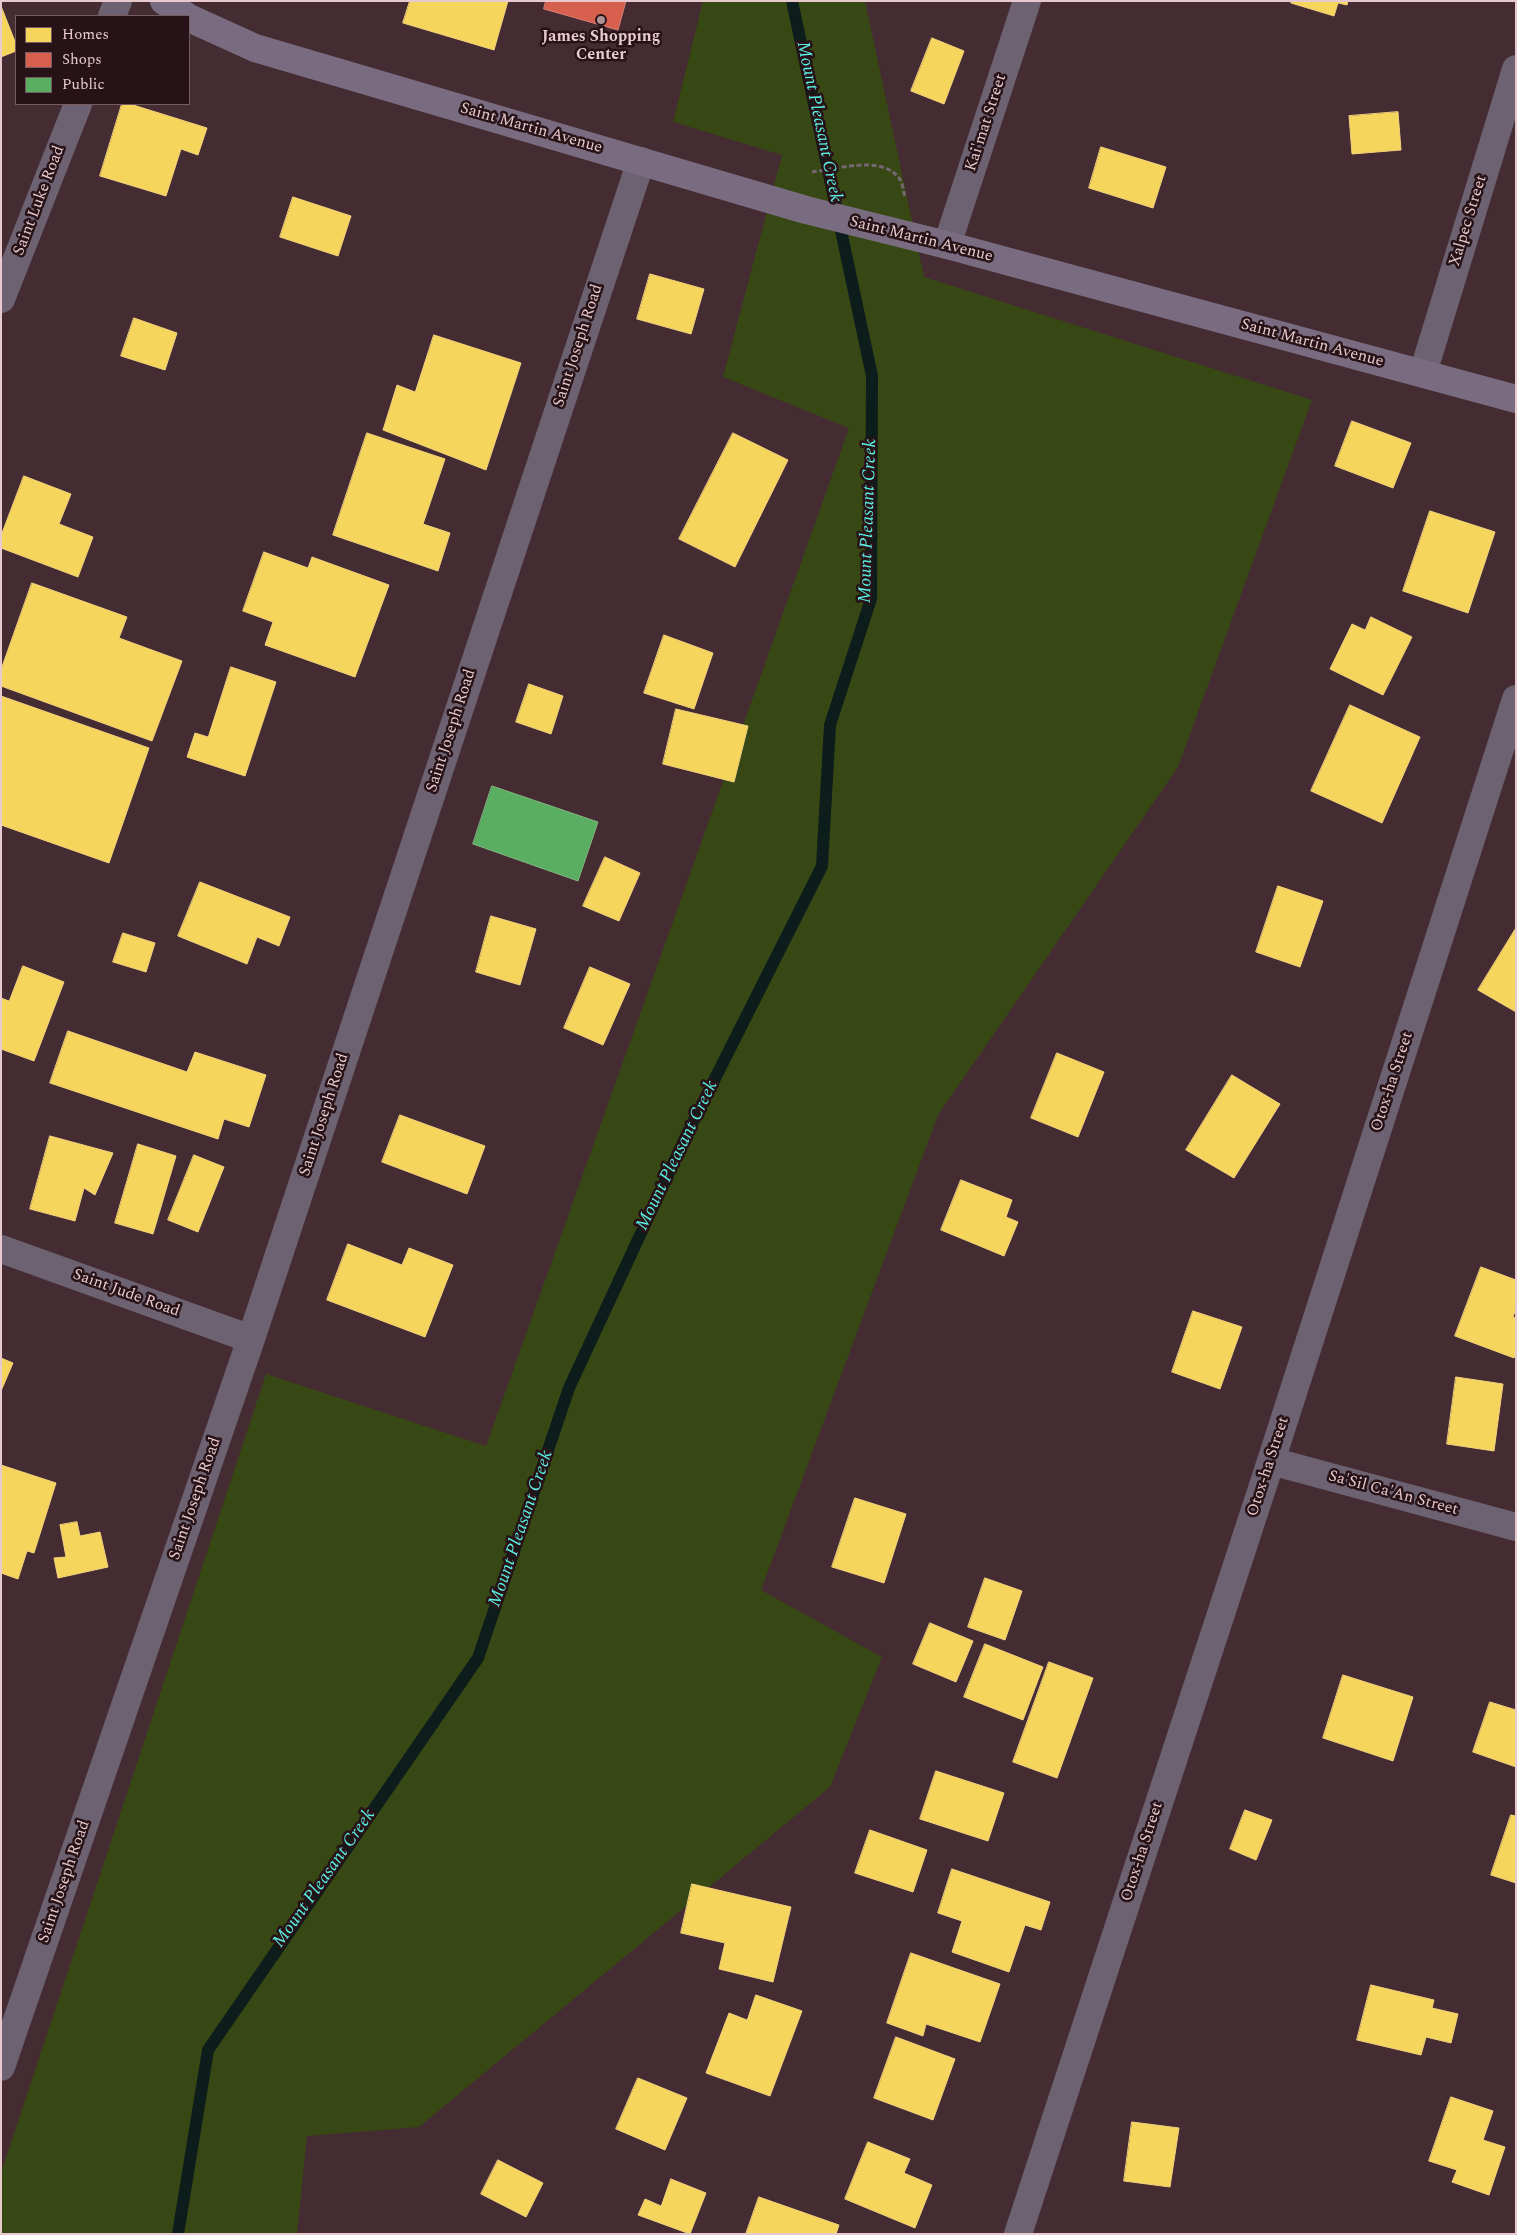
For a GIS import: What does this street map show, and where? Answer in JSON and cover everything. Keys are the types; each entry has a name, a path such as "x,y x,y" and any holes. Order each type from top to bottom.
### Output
{"street":[{"path":"112,15 118,1"},
{"name":"Saint Martin Avenue","path":"164,1 184,15"},
{"name":"Kai'mat Street","path":"947,246 1027,1"},
{"name":"Saint Martin Avenue","path":"190,18 255,48 806,210 1516,399"},
{"name":"Xalpec Street","path":"1422,373 1516,69"},
{"name":"Saint Luke Road","path":"1,299 78,105"},
{"name":"Saint Joseph Road","path":"1,2068 251,1339 641,161"},
{"name":"Otox-ha Street","path":"1018,2234 1271,1461 1516,699"},
{"name":"Saint Jude Road","path":"1,1249 251,1339"},
{"name":"Sa'Sil Ca'An Street","path":"1271,1461 1516,1527"}],"path":[{"path":"805,173 867,164"}],"green space":[{"path":"703,1 865,1 924,277 1312,400 1178,767 938,1115 761,1590 882,1657 830,1787 419,2127 307,2136 297,2234 1,2234 1,2173 266,1374 486,1446 849,428 723,377 782,155 673,122"}],"building: Homes":[{"path":"410,1 508,1 494,50 403,23"},
{"path":"1292,1 1348,1 1347,5 1338,3 1334,16 1291,3"},
{"path":"1,6 15,41 15,51 1,57"},
{"path":"932,38 964,51 944,104 911,91"},
{"path":"122,105 133,105 207,128 198,155 181,149 166,196 100,176"},
{"path":"1398,112 1401,150 1352,154 1349,116"},
{"path":"1101,147 1166,167 1153,208 1089,188"},
{"path":"293,197 351,216 338,256 280,237"},
{"path":"650,274 704,289 691,334 637,319"},
{"path":"134,318 177,333 165,370 121,356"},
{"path":"434,335 521,363 486,470 383,430 397,385 415,392"},
{"path":"1352,421 1411,443 1393,488 1335,466"},
{"path":"367,433 445,459 423,524 450,533 438,571 333,535"},
{"path":"733,433 788,460 735,567 679,539"},
{"path":"24,476 71,494 59,524 93,537 78,577 1,548 1,536"},
{"path":"1430,511 1495,532 1468,613 1403,591"},
{"path":"264,552 308,568 312,557 389,585 355,677 265,645 273,622 243,611"},
{"path":"32,583 127,617 119,638 182,661 152,741 1,686 1,670"},
{"path":"1371,617 1412,637 1383,695 1330,669 1352,624 1365,630"},
{"path":"664,635 713,653 694,709 644,693"},
{"path":"231,667 276,682 245,776 187,757 195,733 208,737"},
{"path":"529,684 563,696 551,734 516,722"},
{"path":"1,696 149,748 109,863 1,825"},
{"path":"1350,705 1420,737 1382,823 1311,791"},
{"path":"676,709 748,726 734,782 663,764"},
{"path":"605,857 640,873 619,921 583,906"},
{"path":"200,882 290,917 279,946 257,937 247,964 178,936"},
{"path":"1278,886 1323,901 1300,967 1256,952"},
{"path":"491,916 536,929 520,985 476,972"},
{"path":"1516,928 1516,1012 1478,990"},
{"path":"123,933 155,943 146,972 113,962"},
{"path":"23,966 64,982 34,1061 1,1049 1,998 9,1001"},
{"path":"590,967 630,984 603,1045 564,1028"},
{"path":"68,1031 187,1072 195,1052 266,1075 249,1127 224,1119 218,1139 50,1083"},
{"path":"1057,1053 1104,1072 1078,1137 1031,1118"},
{"path":"1232,1075 1280,1104 1234,1178 1186,1150"},
{"path":"400,1115 485,1146 467,1194 382,1162"},
{"path":"50,1136 113,1153 95,1195 84,1188 75,1221 30,1209"},
{"path":"138,1144 176,1156 153,1234 115,1223"},
{"path":"194,1155 224,1167 198,1232 168,1220"},
{"path":"961,1180 1012,1200 1006,1217 1018,1222 1004,1256 941,1230"},
{"path":"348,1244 402,1265 409,1248 453,1265 425,1337 327,1300"},
{"path":"1481,1267 1516,1280 1516,1308 1513,1317 1516,1318 1516,1353 1514,1358 1455,1336"},
{"path":"1193,1311 1242,1327 1220,1389 1172,1372"},
{"path":"1,1358 13,1363 1,1391"},
{"path":"1456,1377 1503,1384 1494,1451 1447,1444"},
{"path":"1,1465 56,1483 34,1553 27,1551 18,1579 1,1573"},
{"path":"855,1498 906,1514 884,1583 832,1567"},
{"path":"77,1522 80,1536 100,1532 108,1567 58,1578 54,1558 66,1557 60,1525"},
{"path":"985,1578 1022,1591 1005,1640 968,1627"},
{"path":"930,1623 973,1641 956,1682 913,1664"},
{"path":"985,1644 1043,1667 1023,1720 964,1697"},
{"path":"1049,1662 1093,1678 1057,1778 1013,1762"},
{"path":"1343,1675 1413,1697 1393,1761 1323,1738"},
{"path":"1490,1702 1516,1710 1516,1767 1473,1752"},
{"path":"936,1771 1004,1793 988,1841 920,1819"},
{"path":"1245,1810 1272,1820 1256,1860 1230,1849"},
{"path":"1511,1815 1516,1816 1516,1883 1491,1875"},
{"path":"870,1830 927,1850 913,1892 855,1873"},
{"path":"952,1869 1050,1902 1041,1930 1025,1925 1009,1972 952,1952 962,1921 938,1913"},
{"path":"692,1884 791,1907 773,1982 719,1969 725,1943 681,1933"},
{"path":"911,1953 1000,1984 980,2042 926,2024 923,2036 887,2023"},
{"path":"1371,1985 1434,2000 1432,2008 1458,2014 1451,2043 1426,2037 1421,2055 1357,2040"},
{"path":"756,1995 802,2011 770,2096 706,2073 729,2013 747,2020"},
{"path":"896,2037 955,2059 933,2120 874,2098"},
{"path":"638,2078 687,2098 665,2150 616,2129"},
{"path":"1451,2097 1493,2111 1483,2140 1505,2147 1489,2195 1452,2182 1457,2170 1429,2161"},
{"path":"1132,2122 1179,2128 1170,2187 1124,2181"},
{"path":"868,2142 910,2159 904,2173 932,2185 915,2228 845,2199"},
{"path":"498,2160 543,2183 526,2217 481,2194"},
{"path":"671,2179 706,2193 690,2234 638,2215 645,2199 661,2206"},
{"path":"759,2197 839,2225 836,2234 746,2234"}],"building: Shops":[{"name":"James Shopping Center","path":"546,1 626,1 618,30 544,9"}],"building: Public":[{"path":"492,786 598,822 578,881 473,844"}],"waterway":[{"name":"Mount Pleasant Creek","path":"178,2234 208,2050 478,1658 569,1388 687,1134 822,866 830,725 871,599 872,376 792,1"}],"place":[{"name":"James Shopping Center","path":"601,20"}]}
